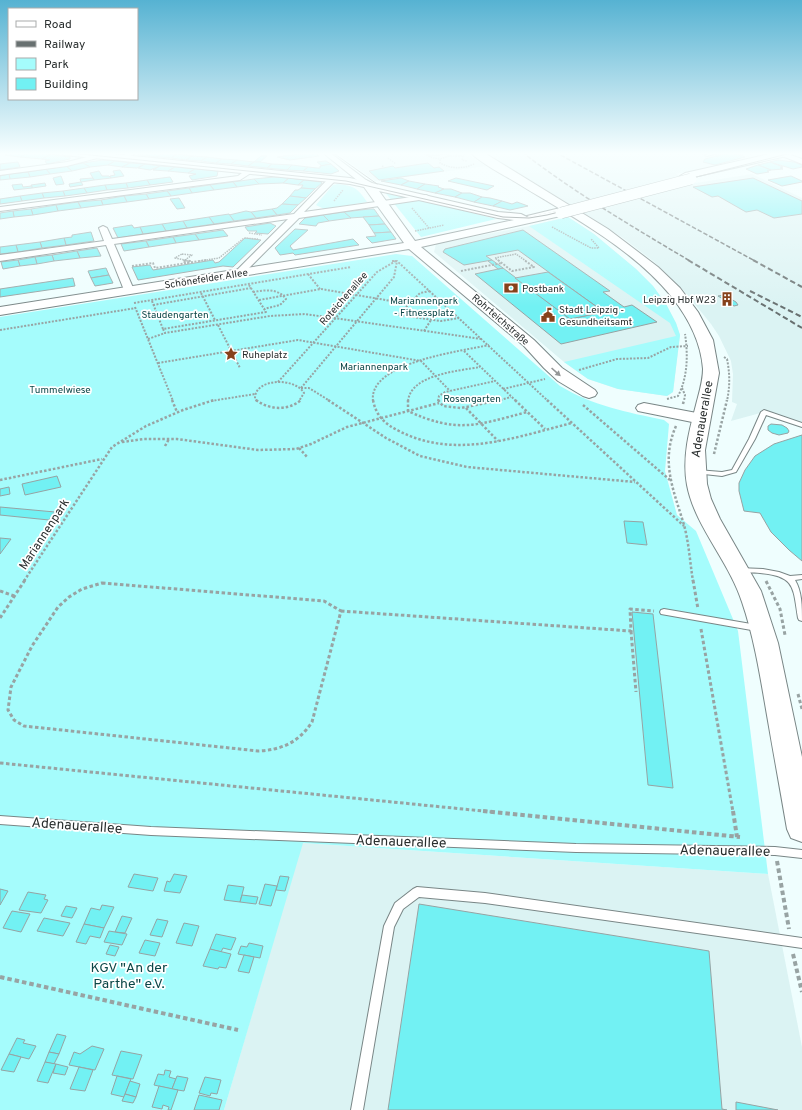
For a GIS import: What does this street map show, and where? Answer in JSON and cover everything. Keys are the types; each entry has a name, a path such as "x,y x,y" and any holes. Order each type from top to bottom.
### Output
{"main road":[{"name":"Rohrteichstraße","path":"383,204 412,245 530,343 543,360 585,398"},
{"path":"453,204 520,218"},
{"name":"Adenauerallee","path":"559,204 602,230 637,255 660,276 680,299 700,328 707,345 711,372 694,457 695,472 701,499 718,533 740,570 753,600 774,679 802,829"},
{"name":"Schönefelder Allee","path":"0,311 412,245 585,204"},
{"path":"650,404 702,415"}],"street":[{"path":"0,209 40,204"},
{"path":"240,272 298,215 307,204"},
{"path":"0,258 383,204"},
{"path":"102,228 129,290"}],"lane":[{"path":"695,472 722,474 734,471 752,439 764,412 802,425"},
{"path":"740,570 768,571 789,578 802,577"},
{"path":"789,578 796,587 802,618"},
{"path":"664,612 761,628"},
{"name":"Adenauerallee","path":"0,820 190,833 576,848 775,851 802,854"},
{"path":"357,1110 389,926 399,906 416,892 484,898 802,943"}],"path":[{"path":"407,204 420,216 429,228 425,233"},
{"path":"549,225 591,248 599,248 588,236"},
{"path":"119,268 153,263 156,268 219,258 244,238 273,240"},
{"path":"501,253 505,256"},
{"path":"185,260 192,255 182,254 175,258 185,260 190,261 188,263"},
{"path":"516,254 534,267 512,271 495,258 505,256 516,254"},
{"path":"397,261 684,526"},
{"path":"301,388 394,277 397,261"},
{"name":"Roteichenallee","path":"255,394 262,387 278,382 315,343 377,272 397,261"},
{"path":"447,274 502,263"},
{"path":"309,275 321,289"},
{"path":"134,304 249,285 270,316"},
{"path":"153,305 251,288"},
{"path":"259,300 321,289 409,304"},
{"path":"129,290 177,412"},
{"path":"253,292 275,291 284,296 286,299 281,305 264,309"},
{"path":"430,291 420,293 398,315 441,321 459,318"},
{"path":"201,293 215,320"},
{"path":"152,301 165,333"},
{"path":"0,330 136,308"},
{"path":"163,329 266,312"},
{"path":"148,339 165,333 270,316 305,314 482,339"},
{"path":"424,331 431,320"},
{"path":"218,325 240,368"},
{"path":"650,404 676,397 680,394 687,346 684,333"},
{"path":"158,363 290,340 337,346 421,361 450,391"},
{"path":"489,345 421,361 395,370 380,382 374,391 373,400 376,411 380,417 396,430 408,435 430,442 467,445 498,441 573,423"},
{"path":"560,376 617,359 648,358 671,347 707,345"},
{"path":"463,351 546,430"},
{"path":"408,411 409,395 421,382 480,367"},
{"path":"439,403 437,399 440,395 450,391 495,381"},
{"path":"278,382 292,384 301,388 309,388 315,391 386,438 426,458 467,467 637,482"},
{"path":"503,389 529,383"},
{"path":"255,394 255,400 261,404 271,407 281,407 293,404 300,400 304,393 301,388"},
{"name":"Mariannenpark","path":"0,618 112,447 146,426 177,412 216,399 255,394"},
{"path":"120,442 169,439 209,442 252,450 290,450 309,445 332,433 380,417 439,403 450,408 466,408 511,397"},
{"path":"585,398 671,480"},
{"path":"713,459 725,404"},
{"path":"466,408 498,441"},
{"path":"408,411 442,424 464,426 527,412"},
{"path":"674,428 669,455 669,474 684,526 737,837"},
{"path":"165,446 169,439"},
{"path":"299,448 308,458"},
{"path":"0,480 103,459"},
{"path":"341,611 312,722 305,734 295,742 272,751 258,751 24,726 14,720 8,710 11,687 32,646 58,607 69,597 90,586 102,584 324,601 341,611 631,631"},
{"path":"0,591 14,596"},
{"path":"636,692 630,609 664,612"},
{"path":"0,763 744,838"},
{"path":"775,851 791,942 802,992"},
{"path":"0,977 238,1030"}],"shaded area":[{"path":"568,204 802,204 802,426 764,412 731,421 737,404 732,402 733,374 731,361 719,336 684,291 653,261 623,238"},
{"path":"568,217 594,234 636,269 653,286 666,304 676,323 680,335 673,392 667,396 618,389 588,379 564,362 434,252 436,244"},
{"path":"302,843 768,874 802,1047 802,1110 224,1110"}],"green space":[{"path":"317,204 356,204 324,209 316,205"},
{"path":"394,204 435,204 496,219 421,237"},
{"path":"568,217 594,234 636,269 653,286 666,304 676,323 680,335 673,392 667,396 618,389 588,379 564,362 676,336 670,323 529,226"},
{"path":"396,254 412,256 560,386 585,399 623,411 664,420 669,424 665,471 677,515 696,531 738,631 768,874 303,843 224,1110 0,1110 0,317"}],"building":[{"path":"79,204 103,205 81,208"},
{"path":"79,204 81,208 58,211 56,205"},
{"path":"173,204 182,204 185,208 177,209"},
{"path":"282,204 299,204 298,205"},
{"path":"282,204 298,205 290,213 277,215 272,209 277,208"},
{"path":"483,204 497,204 493,206"},
{"path":"497,204 522,204 528,206 510,210 493,206"},
{"path":"732,204 802,204 802,214 774,218 757,210 746,212"},
{"path":"56,205 58,211 33,215 31,209"},
{"path":"31,209 33,215 14,217 13,211"},
{"path":"272,209 277,215 256,218 251,212"},
{"path":"374,209 379,216 350,218 344,212"},
{"path":"13,211 14,217 0,219 0,213"},
{"path":"246,211 251,212 256,218 234,221 229,215"},
{"path":"344,212 351,218 329,221 323,215"},
{"path":"229,214 234,221 214,224 209,217"},
{"path":"323,215 329,221 318,223 316,226 299,224 305,218"},
{"path":"379,216 385,224 369,225 363,217"},
{"path":"209,217 214,224 187,228 183,221"},
{"path":"183,221 187,228 166,231 162,224"},
{"path":"270,223 276,226 268,234 255,233 257,231 248,231 245,227"},
{"path":"162,224 166,231 143,234 140,227"},
{"path":"385,224 391,232 374,233 369,225"},
{"path":"132,225 134,228 140,227 143,234 118,238 113,228"},
{"path":"295,229 308,230 290,246 293,250 353,239 359,245 295,255 293,253 280,255 275,248"},
{"path":"223,230 228,236 199,240 195,234"},
{"name":"Postbank","path":"523,230 610,291 603,292 624,307 632,305 657,322 561,344 475,274 503,268 570,319 604,312 518,250 486,256 492,260 464,265 443,252 445,249"},
{"path":"91,232 94,241 66,245 64,238"},
{"path":"391,232 396,239 372,243 366,237 376,236 374,233"},
{"path":"195,234 199,240 176,243 173,237"},
{"path":"173,237 176,243 149,247 146,241"},
{"path":"64,238 66,245 42,248 40,242"},
{"path":"245,238 261,240 233,267 223,266 138,280 132,267 150,265 153,270 213,260 215,263 219,262"},
{"path":"146,241 149,247 124,251 121,244"},
{"path":"40,242 42,248 18,252 16,245"},
{"path":"16,245 18,252 0,254 0,247"},
{"path":"97,248 101,256 80,258 77,251"},
{"path":"77,251 80,258 54,261 52,255"},
{"path":"52,255 54,261 37,264 35,257"},
{"path":"35,257 37,264 20,266 18,260"},
{"path":"18,260 20,266 3,269 1,262"},
{"path":"492,260 503,268 498,269 488,261"},
{"path":"106,268 109,275 91,278 88,271"},
{"path":"548,272 604,312 570,319 515,278"},
{"path":"109,275 113,283 95,286 91,278"},
{"path":"73,278 75,286 0,297 0,289"},
{"name":"Leipzig Hbf W23","path":"724,295 736,302 738,305 734,306 718,296"},
{"path":"771,424 782,425 789,431 788,433 779,435 772,433 768,430 768,426"},
{"path":"802,435 802,561 771,532 760,513 744,511 739,491 739,483 745,470 755,456 774,444"},
{"path":"57,476 61,487 25,495 22,484"},
{"path":"9,487 10,494 0,496 0,489"},
{"path":"0,507 55,512 49,520 0,515"},
{"path":"624,521 643,522 647,545 627,543"},
{"path":"0,538 11,539 0,554"},
{"path":"632,612 653,614 673,788 648,785"},
{"path":"134,874 158,878 153,891 128,887"},
{"path":"174,874 187,876 180,893 164,891 167,881 170,882"},
{"path":"280,876 289,877 285,891 276,890"},
{"path":"265,884 277,886 271,906 259,904"},
{"path":"228,885 244,887 240,902 224,900"},
{"path":"0,889 8,891 0,905"},
{"path":"28,892 46,895 44,899 48,900 41,913 19,910"},
{"path":"242,895 258,897 256,904 240,902"},
{"path":"419,904 709,951 722,1109 727,1110 388,1110"},
{"path":"102,905 114,907 104,928 84,924 91,908 100,910"},
{"path":"66,906 77,908 72,918 61,916"},
{"path":"12,911 30,914 21,932 3,928"},
{"path":"122,916 132,918 125,933 115,932"},
{"path":"44,918 70,923 63,936 37,931"},
{"path":"157,919 168,921 162,937 150,935"},
{"path":"184,923 199,926 192,946 176,943"},
{"path":"84,924 104,928 100,938 90,936 86,944 76,942"},
{"path":"109,931 127,934 122,945 104,942"},
{"path":"216,934 236,938 231,950 223,948 221,952 210,949"},
{"path":"145,940 160,943 155,956 139,953"},
{"path":"249,943 263,946 260,958 238,954 241,946 247,947"},
{"path":"110,945 119,947 115,956 106,954"},
{"path":"210,949 231,954 226,968 219,967 218,969 203,966"},
{"path":"244,955 254,957 249,973 238,971"},
{"path":"57,1034 66,1036 59,1054 49,1052"},
{"path":"17,1038 25,1040 23,1043 36,1046 29,1059 9,1054"},
{"path":"92,1046 104,1049 95,1070 69,1065 74,1052 80,1054"},
{"path":"121,1051 142,1055 133,1079 112,1075"},
{"path":"49,1052 59,1054 54,1064 45,1062"},
{"path":"9,1054 21,1057 14,1072 1,1070"},
{"path":"45,1062 56,1064 48,1083 37,1081"},
{"path":"56,1064 68,1067 65,1075 53,1073"},
{"path":"79,1067 93,1070 85,1091 70,1089"},
{"path":"165,1070 171,1071 169,1077 176,1079 172,1089 154,1085 158,1074 164,1075"},
{"path":"117,1076 131,1079 124,1097 111,1094"},
{"path":"177,1076 188,1078 184,1091 172,1089"},
{"path":"205,1077 221,1080 217,1094 211,1093 210,1096 199,1093"},
{"path":"130,1081 140,1084 136,1097 125,1094"},
{"path":"159,1086 178,1090 171,1110 168,1110 169,1107 163,1105 162,1109 152,1107"},
{"path":"125,1094 136,1097 133,1103 122,1101"},
{"path":"199,1095 222,1100 219,1110 194,1110"},
{"path":"736,1102 778,1110 736,1110"}],"tram line":[{"path":"445,204 503,217 529,218 591,204"}],"railway":[{"path":"596,204 690,261"},
{"path":"650,204 755,261"},
{"path":"688,260 802,328"},
{"path":"753,260 802,287"},
{"path":"750,291 802,317"}],"place":[{"name":"Postbank","path":"511,288"},
{"name":"Leipzig Hbf W23","path":"727,299"},
{"name":"Stadt Leipzig - Gesundheitsamt","path":"548,315"},
{"name":"Ruheplatz","path":"231,354"}],"park label":[{"name":"Mariannenpark - Fitnessplatz","path":"424,306"},
{"name":"Staudengarten","path":"175,314"},
{"name":"Tummelwiese","path":"60,389"},
{"name":"Rosengarten","path":"472,398"},
{"name":"KGV \"An der Parthe\" e.V.","path":"129,976"}]}
